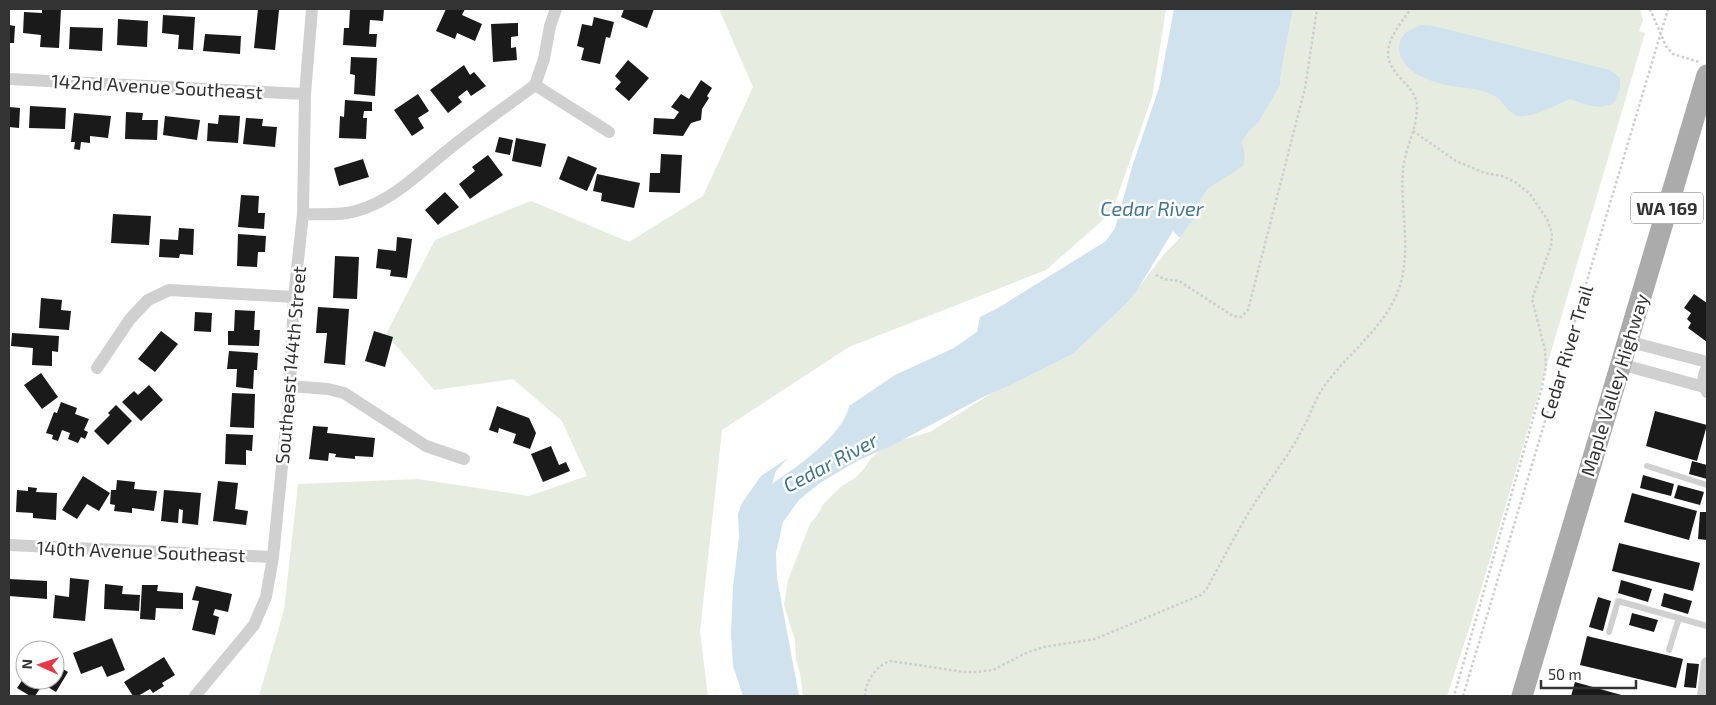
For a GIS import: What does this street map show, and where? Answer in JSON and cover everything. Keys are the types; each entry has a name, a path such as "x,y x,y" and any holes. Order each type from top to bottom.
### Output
{"main road":[{"name":"Maple Valley Highway","path":"1522,696 1707,75"}],"street":[{"name":"Southeast 144th Street","path":"195,696 254,625 266,597 273,557 290,386 294,298 302,214 305,94 312,9"},
{"path":"302,214 331,215 356,211 379,202 410,183 449,150 535,85 544,59 550,26 556,9"},
{"name":"142nd Avenue Southeast","path":"9,79 305,94"},
{"path":"535,85 609,132"},
{"path":"97,368 130,319 148,300 169,290 294,298"},
{"path":"1627,341 1707,362"},
{"path":"1620,364 1706,389"},
{"path":"1706,389 1703,380 1707,368"},
{"path":"290,386 328,388 344,393 426,446 464,459"},
{"name":"140th Avenue Southeast","path":"9,545 273,557"},
{"path":"1703,696 1707,663"}],"lane":[{"path":"1647,466 1707,484"},
{"path":"1609,632 1618,601 1707,626"},
{"path":"1669,650 1679,618"}],"path":[{"path":"1156,275 1164,279 1179,281 1233,316 1241,317 1248,310 1305,88 1317,9"},
{"path":"1650,9 1666,46 1673,54 1707,65"},
{"name":"Cedar River Trail","path":"1463,696 1668,9"},
{"path":"866,696 865,693 870,678 884,663 891,661 976,672 993,670 1036,649 1095,639 1201,596 1206,590 1257,500 1303,429 1321,391 1374,330 1399,290 1405,260 1406,234 1402,203 1403,169 1405,155 1415,124 1417,106 1413,92 1394,70 1388,56 1389,45 1394,32 1410,10"},
{"path":"1412,131 1456,161 1485,173 1502,176 1516,182 1530,194 1547,219 1552,233 1551,246 1532,299 1545,350 1546,367 1542,387 1454,696"}],"shaded area":[{"path":"719,9 1166,9 1152,97 1112,212 1046,270 849,347 722,430 700,632 708,696 259,696 284,610 298,484 418,479 529,496 587,476 562,421 513,379 434,390 386,334 435,240 531,201 629,242 703,196 753,87"},
{"path":"1293,9 1640,9 1643,20 1639,31 1645,33 1471,623 1447,696 803,696 796,660 795,640 784,605 788,580 810,524 824,503 843,485 855,478 871,458 891,443 930,432 1003,386 1019,381 1073,354 1126,304 1165,253 1180,238 1199,211 1201,199 1209,188 1220,180 1245,154 1242,142 1249,131 1258,123 1280,86"}],"water":[{"name":"Cedar River","path":"1174,9 1293,9 1280,86 1258,123 1249,131 1242,142 1245,154 1243,166 1209,188 1201,199 1199,211 1180,238 1173,231 1136,292 1126,304 1073,354 983,397 893,445 857,461 820,483 799,500 783,522 776,553 777,578 799,696 743,696 733,666 731,632 733,587 739,537 738,514 742,503 761,476 788,458 776,471 772,484 817,450 838,428 849,406 895,375 954,348 977,332 980,317 998,308 1106,241 1115,228 1133,164 1159,88"},
{"path":"1421,25 1434,26 1610,70 1620,78 1620,89 1614,103 1608,105 1597,107 1570,99 1531,115 1519,116 1510,111 1499,99 1489,93 1435,82 1411,70 1401,56 1400,43 1406,33"}],"building":[{"path":"42,9 61,9 59,48 40,47 41,35 23,33 24,12 42,13"},
{"path":"258,9 279,10 275,50 254,48"},
{"path":"350,9 384,9 383,21 370,20 369,34 377,34 376,47 343,45 344,28 349,28"},
{"path":"446,9 465,9 462,15 482,24 475,41 457,33 455,39 436,31"},
{"path":"624,9 654,9 647,28 621,17"},
{"path":"163,15 195,17 193,50 178,49 179,35 162,33"},
{"path":"594,17 614,22 610,38 606,37 600,64 581,60 584,48 577,46 582,24 592,26"},
{"path":"118,19 148,21 147,47 117,45"},
{"path":"518,23 518,36 511,37 511,48 516,47 517,60 493,62 491,24"},
{"path":"9,25 15,26 14,43 9,43"},
{"path":"70,27 103,28 102,51 69,49"},
{"path":"205,34 241,36 240,54 203,51"},
{"path":"351,57 377,58 375,96 354,94 355,75 350,74"},
{"path":"628,60 649,78 629,101 615,89 621,82 615,76"},
{"path":"464,65 470,75 474,72 486,86 471,96 467,90 458,97 462,102 448,113 430,90"},
{"path":"701,80 712,88 707,96 709,98 702,109 701,120 691,123 683,136 653,134 654,118 674,119 679,112 671,107 681,94 689,99"},
{"path":"418,94 429,111 418,118 424,128 412,136 394,110"},
{"path":"345,100 372,102 372,111 364,111 363,118 367,118 366,139 339,138 340,116 344,117"},
{"path":"30,106 66,108 65,129 29,128"},
{"path":"9,107 20,108 19,128 9,127"},
{"path":"126,112 143,113 142,120 158,120 157,140 125,139"},
{"path":"74,113 111,116 108,138 90,136 90,143 81,142 80,150 74,149 75,142 71,142"},
{"path":"219,115 240,116 238,143 207,141 208,123 218,124"},
{"path":"165,116 200,120 197,140 163,135"},
{"path":"246,118 263,119 262,126 277,127 275,147 243,144"},
{"path":"499,137 513,140 510,155 495,152"},
{"path":"516,138 546,144 541,167 512,161"},
{"path":"661,154 682,155 680,193 649,192 650,173 660,173"},
{"path":"488,155 503,175 470,199 459,184 475,171 472,167"},
{"path":"568,156 597,168 587,191 559,179"},
{"path":"363,159 369,177 339,186 334,168"},
{"path":"597,174 640,183 634,208 601,201 602,193 593,191"},
{"path":"445,192 459,207 438,225 425,210"},
{"path":"241,195 259,196 258,213 265,213 264,229 238,227"},
{"path":"113,214 151,216 149,245 111,243"},
{"path":"179,228 194,229 193,255 180,254 179,258 159,257 160,239 178,240"},
{"path":"238,234 266,236 265,252 258,252 257,267 237,266"},
{"path":"397,237 412,239 407,278 390,276 391,270 376,268 378,249 396,251"},
{"path":"335,256 359,257 357,299 333,298"},
{"path":"1694,294 1707,303 1707,342 1688,328 1691,323 1687,319 1691,313 1684,308"},
{"path":"41,298 62,300 61,310 71,311 69,330 39,328"},
{"path":"318,307 349,309 345,365 324,363 327,333 316,333"},
{"path":"235,310 255,311 254,330 260,330 259,346 228,345 228,331 234,331"},
{"path":"195,312 212,313 211,332 194,331"},
{"path":"161,331 178,344 155,372 138,359"},
{"path":"374,331 393,337 385,367 365,361"},
{"path":"12,333 59,336 58,352 52,351 52,366 32,365 33,348 11,346"},
{"path":"229,351 258,353 257,370 254,370 253,389 236,387 237,369 227,369"},
{"path":"41,373 58,397 42,409 24,385"},
{"path":"149,385 163,400 141,421 122,402 134,391 138,395"},
{"path":"232,393 255,394 254,428 230,427"},
{"path":"61,402 77,408 75,414 89,419 84,430 88,432 85,439 81,437 78,443 68,439 70,433 62,430 58,441 52,439 53,435 46,433 54,412 57,413"},
{"path":"116,405 132,421 108,445 94,431 110,415 108,413"},
{"path":"497,406 529,418 536,433 530,449 513,443 516,434 499,428 498,433 489,430"},
{"path":"1655,411 1707,425 1697,461 1646,446"},
{"path":"313,426 328,427 327,433 375,438 373,457 355,456 355,459 335,457 336,454 329,453 328,461 309,459"},
{"path":"226,434 253,435 252,451 246,450 246,465 225,464"},
{"path":"551,446 559,465 566,462 570,471 543,482 531,454"},
{"path":"1692,461 1707,465 1707,479 1689,474"},
{"path":"1643,475 1674,484 1671,496 1640,488"},
{"path":"83,476 110,493 99,511 87,504 77,519 62,510"},
{"path":"117,480 135,482 134,489 157,491 154,511 132,508 132,513 114,511 115,505 110,504 111,490 116,490"},
{"path":"218,481 238,483 235,509 248,511 246,525 213,521"},
{"path":"1678,485 1704,492 1700,505 1674,498"},
{"path":"28,487 37,488 36,492 57,493 56,520 33,518 33,513 16,512 17,490 28,491"},
{"path":"164,490 201,493 198,525 182,523 183,510 179,509 178,523 161,521"},
{"path":"1632,493 1697,511 1689,540 1624,522"},
{"path":"1700,512 1707,512 1707,540 1698,539"},
{"path":"1619,543 1700,563 1693,591 1612,571"},
{"path":"70,578 89,580 85,621 53,618 55,595 69,597"},
{"path":"9,579 47,581 47,599 9,596"},
{"path":"1621,580 1652,589 1648,602 1618,593"},
{"path":"105,584 123,586 122,594 140,595 139,611 104,609"},
{"path":"142,585 158,585 157,591 183,593 183,609 156,608 155,620 140,619"},
{"path":"196,586 232,594 228,612 215,609 213,615 219,617 215,635 192,630 199,601 192,600"},
{"path":"1664,593 1692,601 1688,614 1661,606"},
{"path":"1598,597 1611,601 1603,631 1589,627"},
{"path":"1632,613 1658,620 1654,632 1629,625"},
{"path":"1587,636 1683,659 1676,688 1580,665"},
{"path":"112,638 125,670 107,677 102,666 81,674 73,653"},
{"path":"164,657 175,675 162,683 164,686 153,693 150,689 138,696 133,696 124,682"},
{"path":"1687,663 1699,664 1696,688 1684,687"},
{"path":"1575,682 1625,696 1571,696"},
{"path":"20,690 39,690 35,696 30,696"}]}
